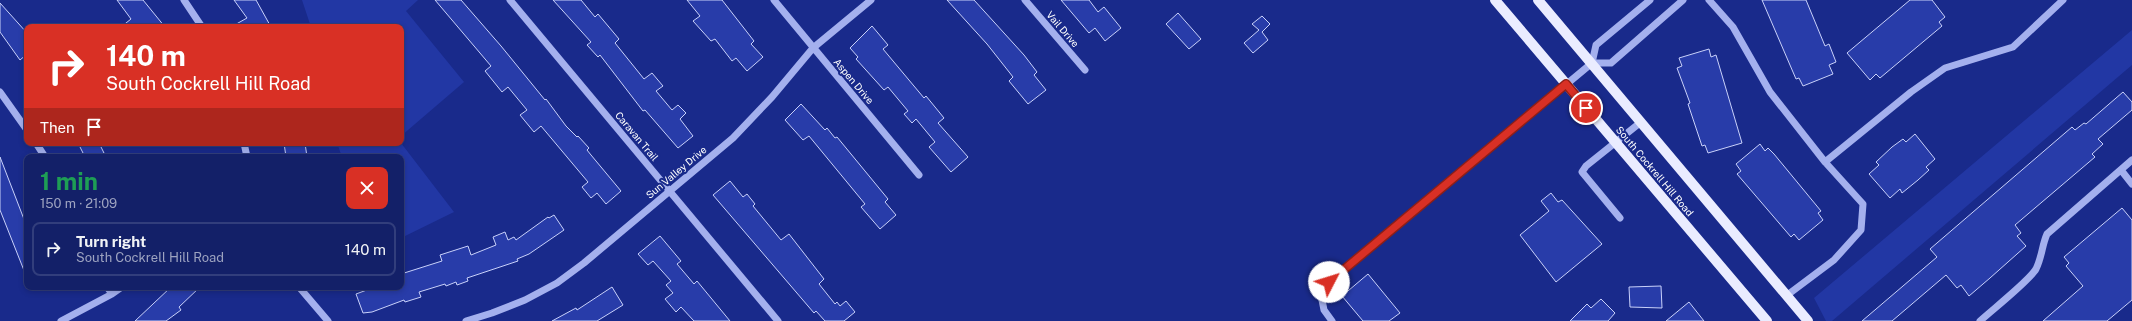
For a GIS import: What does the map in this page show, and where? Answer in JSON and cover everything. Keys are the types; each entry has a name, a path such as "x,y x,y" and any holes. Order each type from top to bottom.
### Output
{"main road":[{"name":"South Cockrell Hill Road","path":"1494,0 1767,321"},
{"name":"South Cockrell Hill Road","path":"1538,0 1808,321"}],"street":[{"path":"184,0 200,24"},
{"name":"Caravan Trail","path":"510,0 778,321"},
{"name":"Aspen Drive","path":"774,0 919,175"},
{"name":"Sun Valley Drive","path":"466,321 492,314 525,300 556,283 584,263 669,190 733,138 772,97 813,48 870,0"},
{"name":"Vail Drive","path":"1026,0 1085,70"},
{"path":"1332,321 1324,310 1321,295 1329,282 1592,63 1596,45 1650,0"},
{"path":"1592,63 1611,63 1683,0"},
{"path":"1709,0 1733,27 1770,92 1825,162 1863,204 1861,230 1834,260 1786,296"},
{"path":"1825,162 1911,92 1945,68 2013,47 2063,0"},
{"path":"0,92 24,126"},
{"path":"1620,218 1582,172 1586,166 1641,122"},
{"path":"1980,321 2035,271 2041,258 2043,243 2047,234 2132,160"},
{"path":"2121,170 2132,184"},
{"path":"110,290 112,294"},
{"path":"61,321 118,290"},
{"path":"302,290 328,321"}],"shaded area":[{"path":"302,0 418,0 406,11 464,82 404,133 404,24 310,24"},
{"path":"2132,30 2132,65 1832,321 1826,321 1814,298"},
{"path":"338,146 403,146 454,212 404,237 404,154 341,154"}],"building":[{"path":"117,0 143,0 163,24 125,24 131,19"},
{"path":"234,0 256,0 269,24 236,24 247,18"},
{"path":"435,0 461,0 545,100 546,99 566,126 589,148 587,150 621,191 606,204 597,193 591,198 582,187 588,182 541,126 534,132 520,115 527,110 508,87 502,92 485,71 491,66"},
{"path":"553,0 581,0 595,17 598,14 619,39 615,43 644,79 652,73 663,86 656,91 672,110 678,105 686,113 680,119 693,136 678,148 645,110 643,111 600,55 598,57 587,45 591,42"},
{"path":"687,0 722,0 754,41 751,44 763,57 747,71 736,58 732,61 715,39 711,41 693,21 700,16"},
{"path":"947,0 974,0 1024,55 1037,72 1034,75 1046,90 1028,104 1009,81 1013,77 987,44"},
{"path":"1061,0 1089,0 1098,12 1104,7 1121,28 1105,41 1095,28 1089,33"},
{"path":"1762,0 1806,0 1825,46 1829,44 1836,62 1829,65 1833,74 1803,86 1799,78 1796,79"},
{"path":"1910,0 1932,0 1945,17 1939,22 1942,26 1880,78 1876,74 1870,80 1847,53"},
{"path":"0,3 24,30 24,57 20,60 0,32"},
{"path":"1178,13 1201,39 1189,49 1166,24"},
{"path":"1262,16 1270,24 1262,32 1268,40 1253,53 1244,43 1259,30 1252,24"},
{"path":"872,26 888,45 883,49 924,98 926,96 944,118 938,123 968,157 951,172 929,147 935,142 916,119 912,123 904,114 908,111 888,87 884,90 856,59 858,57 850,48"},
{"path":"1709,49 1711,57 1716,55 1742,143 1708,153 1705,145 1702,146 1688,104 1690,103 1677,68 1682,66 1679,58"},
{"path":"2123,92 2132,102 2132,110 2098,139 2103,144 2092,154 2095,157 2015,225 2021,233 2017,236 2026,246 1990,278 1969,296 1961,285 1957,288 1946,275 1892,321 1862,321 1937,257 1930,249 2072,127 2075,130 2084,123 2086,124"},
{"path":"801,104 825,130 827,128 835,138 837,137 888,199 885,202 896,215 880,229 861,207 865,204 809,136 803,140 785,120"},
{"path":"1915,134 1935,159 1926,167 1929,170 1918,180 1902,193 1900,189 1890,198 1869,174 1879,165 1876,162 1892,147 1903,139 1906,142"},
{"path":"1760,144 1765,151 1768,148 1774,154 1821,211 1818,213 1823,220 1799,240 1794,234 1791,237 1737,174 1741,171 1736,164"},
{"path":"80,146 100,146 104,153 102,154 84,154"},
{"path":"284,146 305,146 307,154 286,154"},
{"path":"0,157 24,219 24,270 0,210"},
{"path":"730,181 743,197 747,194 755,204 753,206 781,240 789,234 824,279 819,284 835,304 837,302 840,306 846,301 855,312 844,321 825,321 816,311 814,313 713,195"},
{"path":"1551,193 1558,202 1562,200 1602,244 1556,282 1520,235 1549,211 1541,201"},
{"path":"2122,208 2132,220 2132,300 2107,321 2043,321 2083,286 2066,266 2069,263 2064,257"},
{"path":"554,215 564,230 529,254 517,259 518,261 467,278 468,281 457,285 456,282 446,286 445,284 419,292 421,297 405,302 404,300 372,312 363,313 356,294 367,290 404,290 404,273 442,261 440,255 468,246 471,255 496,245 493,237 505,232 508,240 514,237 516,240 548,217 549,218"},
{"path":"660,236 681,261 677,264 694,284 697,281 730,321 694,321 681,307 676,312 665,299 673,293 666,285 671,281 653,261 648,265 638,254"},
{"path":"1368,274 1400,313 1389,321 1363,321 1342,296"},
{"path":"1661,286 1662,308 1630,307 1629,287"},
{"path":"612,287 623,305 597,321 552,321 576,308 577,310"},
{"path":"168,290 197,290 179,307 181,310 166,321 135,321"},
{"path":"1601,299 1615,313 1608,321 1570,321 1587,304 1591,308"},
{"path":"1689,302 1704,321 1666,321"}],"route":[{"path":"1329,282 1566,84 1586,108"}]}
